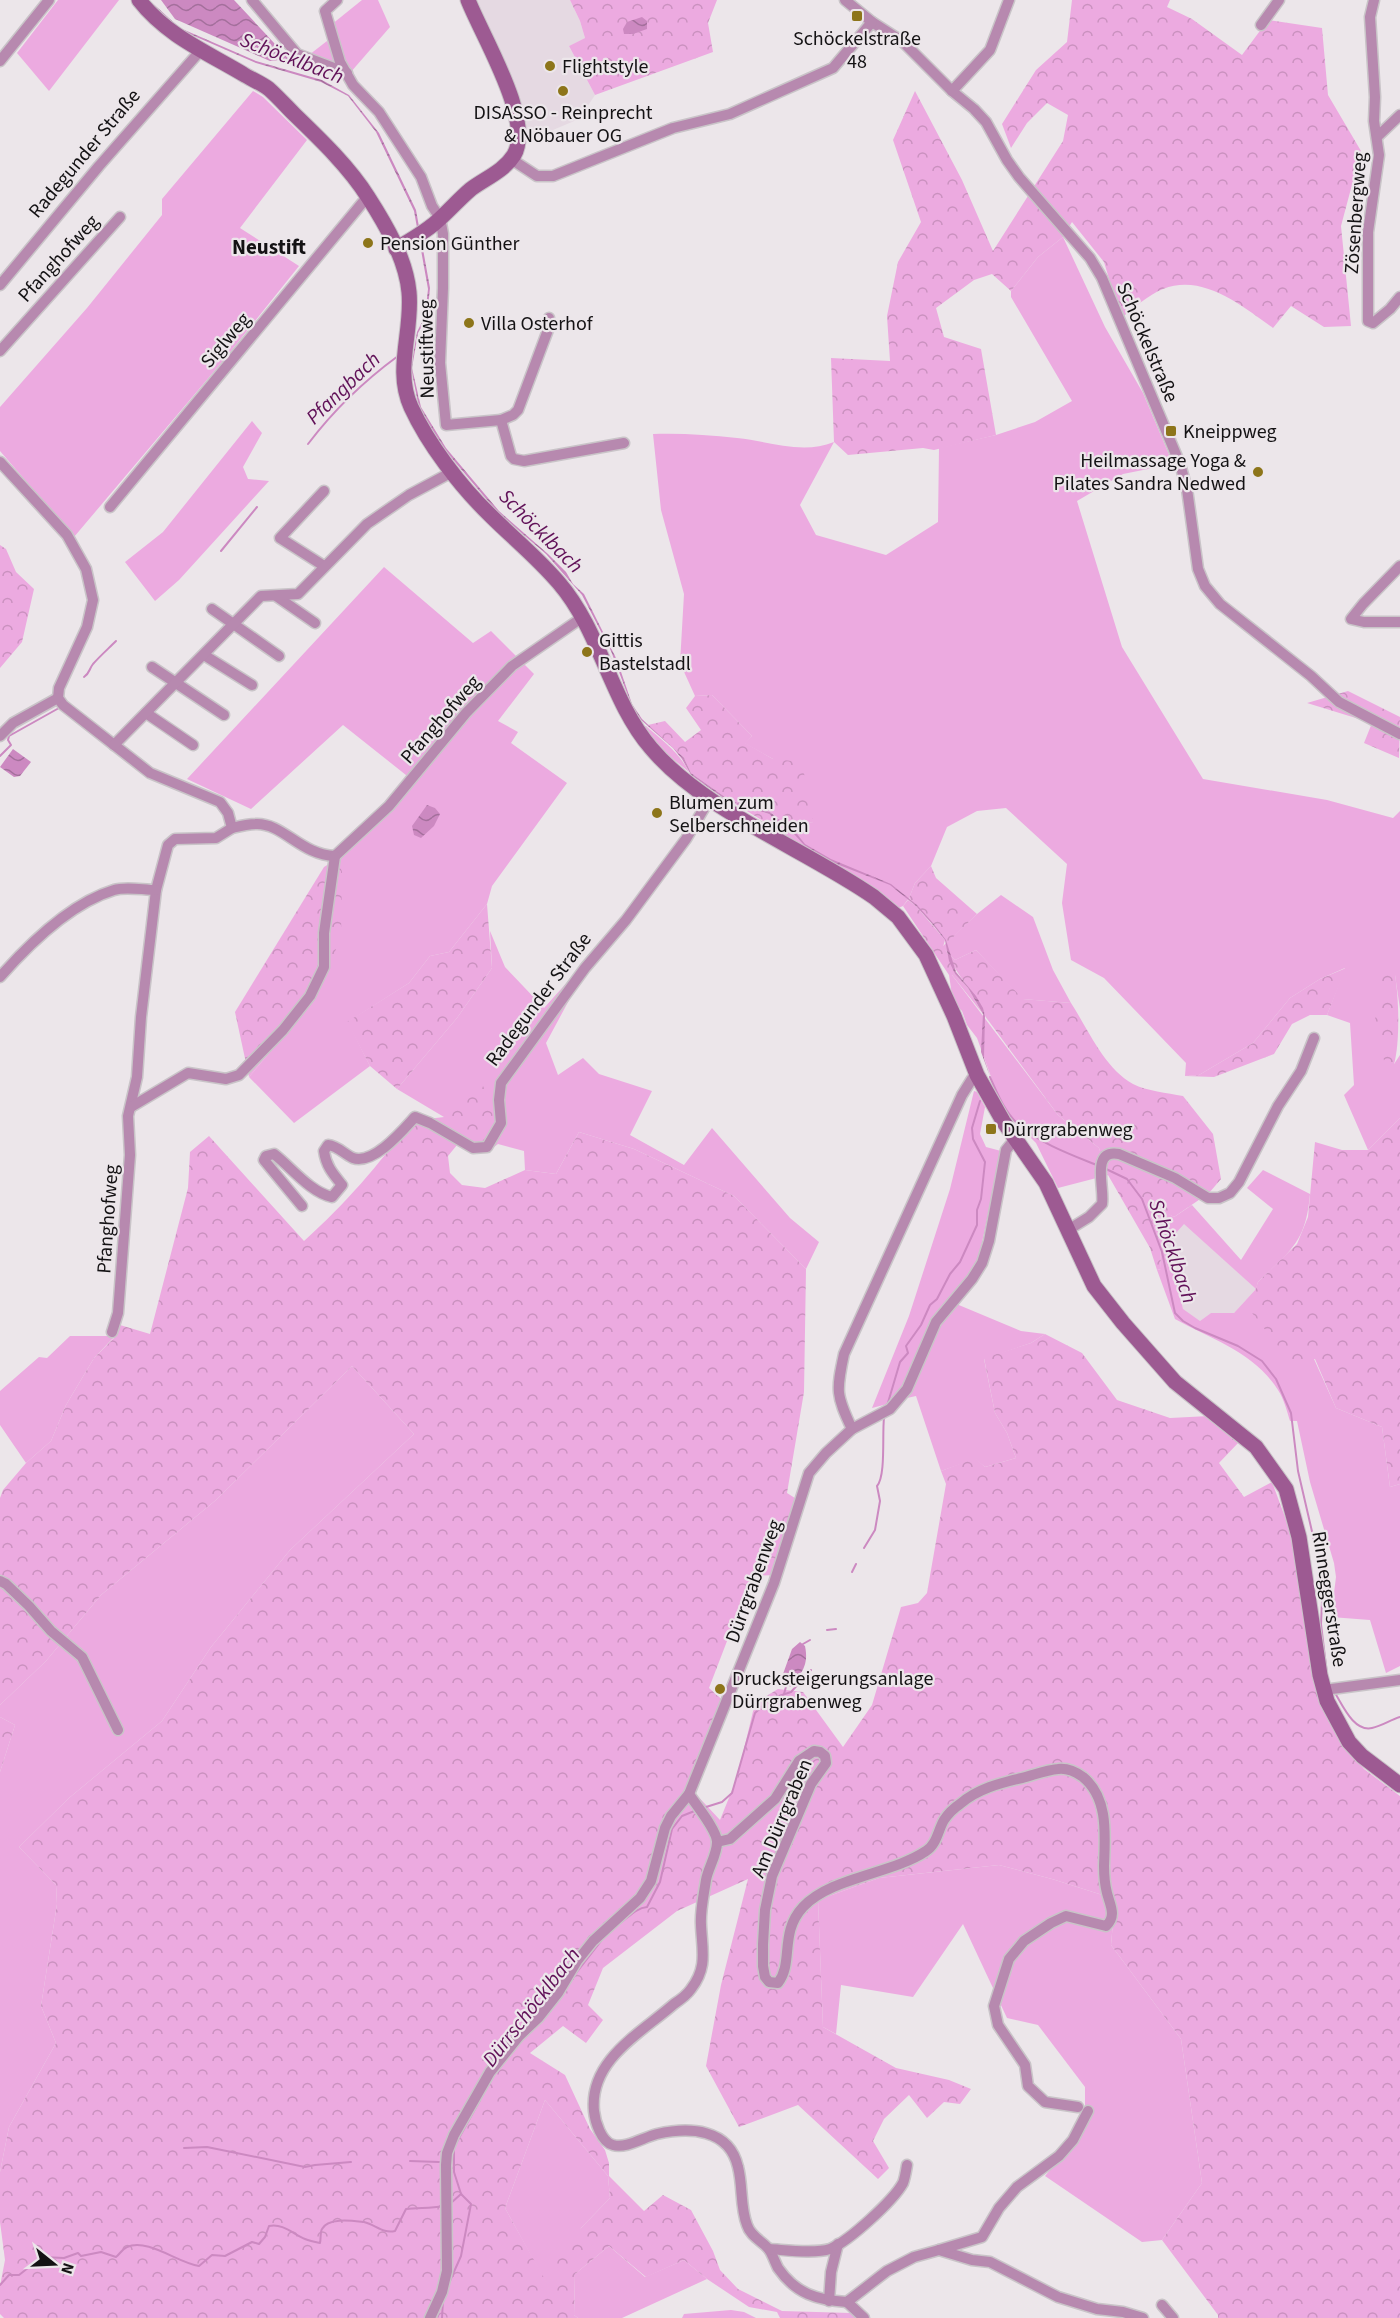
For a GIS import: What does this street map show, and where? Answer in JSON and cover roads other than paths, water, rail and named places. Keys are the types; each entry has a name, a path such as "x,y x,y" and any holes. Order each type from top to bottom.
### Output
{"main road":[{"path":"140,0 160,24 268,89 309,129 368,196 396,249 409,293 403,379 405,391 418,422 452,472 487,513 531,553 561,585 583,617 624,706 640,733 664,763 710,798 858,886 898,917 915,938 934,971 977,1075 997,1113 1046,1183 1068,1230"},
{"path":"396,249 420,234 457,201 504,167 518,145 517,118 509,92 468,0"},
{"name":"Rinneggerstraße","path":"1068,1230 1094,1286 1123,1323 1175,1382 1256,1447 1286,1489 1299,1537 1327,1701 1349,1742 1362,1756 1400,1785"}],"street":[{"path":"0,61 49,0"},
{"path":"252,0 297,54 346,73"},
{"path":"337,0 325,11 346,73 353,85 379,112 421,177 432,206 440,218"},
{"name":"Schöckelstraße","path":"845,0 872,22 903,42 952,91 974,109 986,122 1019,177 1090,258 1102,278 1180,464 1187,489 1198,569 1205,586 1220,604 1311,676 1339,702 1400,734"},
{"path":"952,91 990,50 1009,0"},
{"path":"1261,25 1279,0"},
{"name":"Zösenbergweg","path":"1374,0 1370,17 1378,164 1368,232 1368,321 1373,323 1379,320 1400,297"},
{"path":"511,159 537,176 553,176 673,128 730,114 833,68 872,22"},
{"name":"Radegunder Straße","path":"0,285 99,166 201,50"},
{"name":"Zösenbergweg","path":"1377,137 1400,115"},
{"name":"Siglweg","path":"110,507 368,196"},
{"name":"Pfanghofweg","path":"0,351 120,217"},
{"name":"Neustiftweg","path":"440,218 443,234 440,363 446,425 501,420"},
{"path":"549,318 548,330 518,410 501,420 511,456 514,459 525,461 624,443"},
{"path":"0,462 67,535 86,569 93,600 87,627 59,688 58,698 63,705 150,773 220,802 228,813 232,828"},
{"path":"114,745 261,596 298,594 367,524 409,495 452,472"},
{"path":"324,491 280,538 324,566"},
{"path":"1400,566 1351,619 1364,622 1400,622"},
{"path":"276,596 315,624"},
{"path":"212,609 279,656"},
{"name":"Pfanghofweg","path":"112,1332 118,1313 130,1155 128,1116 137,1077 141,1017 156,890 168,845 174,839 216,838 232,828 258,824 274,829 312,852 323,856 335,856 389,806 466,713 512,666 583,617"},
{"path":"204,655 252,685"},
{"path":"152,667 224,715"},
{"path":"0,736 13,723 58,698"},
{"path":"146,713 193,745"},
{"name":"Radegunder Straße","path":"302,1206 264,1160 266,1156 274,1154 326,1196 332,1197 342,1185 329,1170 324,1151 328,1144 336,1146 356,1159 365,1158 396,1138 415,1117 473,1148 487,1147 501,1123 499,1100 501,1083 585,968 626,920 673,857 695,826 710,798"},
{"path":"131,1107 188,1073 226,1079 239,1075 283,1030 310,996 324,967 324,933 335,856"},
{"path":"0,977 23,951 60,920 96,897 117,889 156,890"},
{"path":"1068,1230 1089,1217 1102,1204 1100,1167 1106,1155 1111,1153 1119,1154 1175,1178 1208,1198 1219,1198 1230,1193 1239,1182 1278,1106 1301,1071 1314,1038"},
{"path":"852,1429 841,1406 837,1386 844,1354 962,1095 977,1075"},
{"name":"Dürrgrabenweg","path":"430,2318 442,2292 447,2271 446,2165 447,2153 454,2134 490,2072 558,1993 582,1954 606,1927 640,1898 646,1889 653,1874 665,1828 671,1816 689,1794 774,1583 809,1473 826,1453 852,1429 890,1409 907,1389 936,1322 982,1263 1006,1150 1016,1139"},
{"path":"0,1581 6,1584 51,1631 82,1657 118,1730"},
{"path":"1324,1690 1400,1680"},
{"name":"Am Dürrgraben","path":"717,1842 730,1839 775,1799 799,1761 814,1751 825,1756 826,1763 811,1784 772,1876 765,1911 763,1965 765,1977 769,1982 778,1983 784,1971 789,1930 794,1917 804,1905 834,1887 909,1860 927,1850 934,1842 944,1820 971,1795 1014,1779 1059,1769 1076,1772 1090,1783 1101,1803 1105,1833 1104,1874 1113,1914 1110,1922 1106,1926 1097,1925 1087,1920 1066,1916 1024,1941 1009,1959 994,2006 998,2025 1025,2065 1028,2086 1045,2102 1083,2109 1072,2140 1059,2156 1017,2187 999,2208 982,2237 914,2258 887,2271 848,2302"},
{"path":"689,1794 715,1834 717,1842 706,1878 700,1922 704,1964 691,1989 621,2047 604,2068 595,2084 594,2111 598,2127 604,2137 614,2145 658,2134 680,2132 708,2132 722,2140 738,2166 747,2227 756,2239 769,2249 776,2265 788,2281 803,2292 819,2299 848,2302 864,2318"},
{"path":"769,2249 795,2251 829,2249 856,2234 892,2198 903,2182 907,2165"},
{"path":"829,2301 831,2272 838,2244"},
{"path":"939,2250 972,2260 990,2262 1058,2297 1097,2309 1123,2312 1143,2318"},
{"path":"1162,2305 1173,2318"},
{"path":"1097,2309 1107,2318"}],"water":[{"name":"Schöcklbach","path":"149,0 180,28 256,61 322,80 349,95 379,133 416,210 430,288 427,317 418,333 412,368 421,407 446,448 499,511 548,554 584,594 617,660 632,704 642,719 684,758 691,773 725,797 740,804 770,812 797,834 805,844 831,859 891,884 917,905 934,924 946,940 956,972 976,996 983,1008 985,1016 984,1058 991,1079 981,1052 983,1014 968,988 955,974 949,961 945,940 933,925 916,906 890,885 829,861 804,845 769,814 740,805 722,797 691,775 673,748 641,720 633,709 611,651 582,595 546,554 498,513 444,449 419,408 411,368 417,332 425,316 428,289 414,211 376,132 348,96 321,82 256,63 178,29 163,17"},
{"path":"161,0 234,0 289,59 270,61 175,19"},
{"path":"642,17 647,21 647,29 633,34 624,34 623,29 627,22"},
{"path":"13,749 31,762 20,776 14,777 0,767"},
{"path":"427,805 435,808 440,814 434,826 421,838 414,835 412,826"},
{"path":"800,1642 805,1646 805,1664 790,1687 783,1674 792,1649"}],"waterway":[{"name":"Pfangbach","path":"308,444 350,397 398,356"},
{"name":"Pfangbach","path":"221,551 257,507"},
{"name":"Pfangbach","path":"84,677 93,664 116,641"},
{"name":"Pfangbach","path":"0,756 11,745 8,740 9,736 59,708"},
{"name":"Schöcklbach","path":"990,1077 1006,1109 1019,1125 1047,1143 1099,1166"},
{"name":"Dürrschöcklbach","path":"887,1406 900,1362 908,1353 906,1346 921,1325 930,1305 937,1299 950,1274 960,1262 977,1225 977,1210 981,1199 985,1162 973,1139 972,1128 980,1101"},
{"name":"Schöcklbach","path":"1104,1168 1127,1179 1142,1199 1162,1252 1175,1313 1195,1328 1238,1346 1262,1361 1276,1379 1291,1413 1298,1471 1323,1579 1321,1624 1327,1674"},
{"name":"Dürrschöcklbach","path":"864,1548 875,1530 880,1501 877,1486 883,1464 884,1418"},
{"name":"Dürrschöcklbach","path":"852,1572 856,1564"},
{"name":"Dürrschöcklbach","path":"827,1630 836,1629"},
{"path":"803,1644 810,1640"},
{"name":"Dürrschöcklbach","path":"706,1807 722,1802 732,1793 755,1713 770,1699 791,1692 811,1670"},
{"path":"784,1694 787,1683"},
{"name":"Schöcklbach","path":"1335,1693 1345,1711 1360,1726 1372,1728 1400,1717"},
{"name":"Dürrschöcklbach","path":"620,1923 636,1911 647,1907 660,1882 672,1829 682,1816 697,1810"},
{"name":"Dürrschöcklbach","path":"573,1977 601,1941"},
{"name":"Dürrschöcklbach","path":"449,2283 461,2256 471,2204 461,2194 454,2172 454,2147 480,2100"},
{"path":"184,2148 207,2147 305,2167 351,2162"},
{"path":"410,2161 439,2162"},
{"path":"451,2203 461,2194"},
{"path":"0,2285 9,2275 19,2275 42,2257 64,2258 78,2253 81,2256 101,2252 116,2257 125,2248 135,2245 153,2248 199,2266 212,2255 225,2256 252,2242 259,2244 265,2237 269,2226 283,2227 305,2239 320,2243 322,2229 325,2225 335,2221 364,2222 391,2232 395,2231 406,2209 443,2206"},
{"name":"Dürrschöcklbach","path":"442,2318 443,2300"}],"place":[{"name":"Schöckelstraße 48","path":"857,16"},
{"name":"Flightstyle","path":"550,66"},
{"name":"DISASSO - Reinprecht & Nöbauer OG","path":"563,91"},
{"name":"Pension Günther","path":"368,243"},
{"name":"Villa Osterhof","path":"469,323"},
{"name":"Kneippweg","path":"1171,431"},
{"name":"Heilmassage Yoga & Pilates Sandra Nedwed","path":"1258,472"},
{"name":"Gittis Bastelstadl","path":"587,652"},
{"name":"Blumen zum Selberschneiden","path":"657,813"},
{"name":"Dürrgrabenweg","path":"991,1129"},
{"name":"Drucksteigerungsanlage Dürrgrabenweg","path":"720,1689"}],"district":[{"name":"Neustift","path":"269,247"}]}
